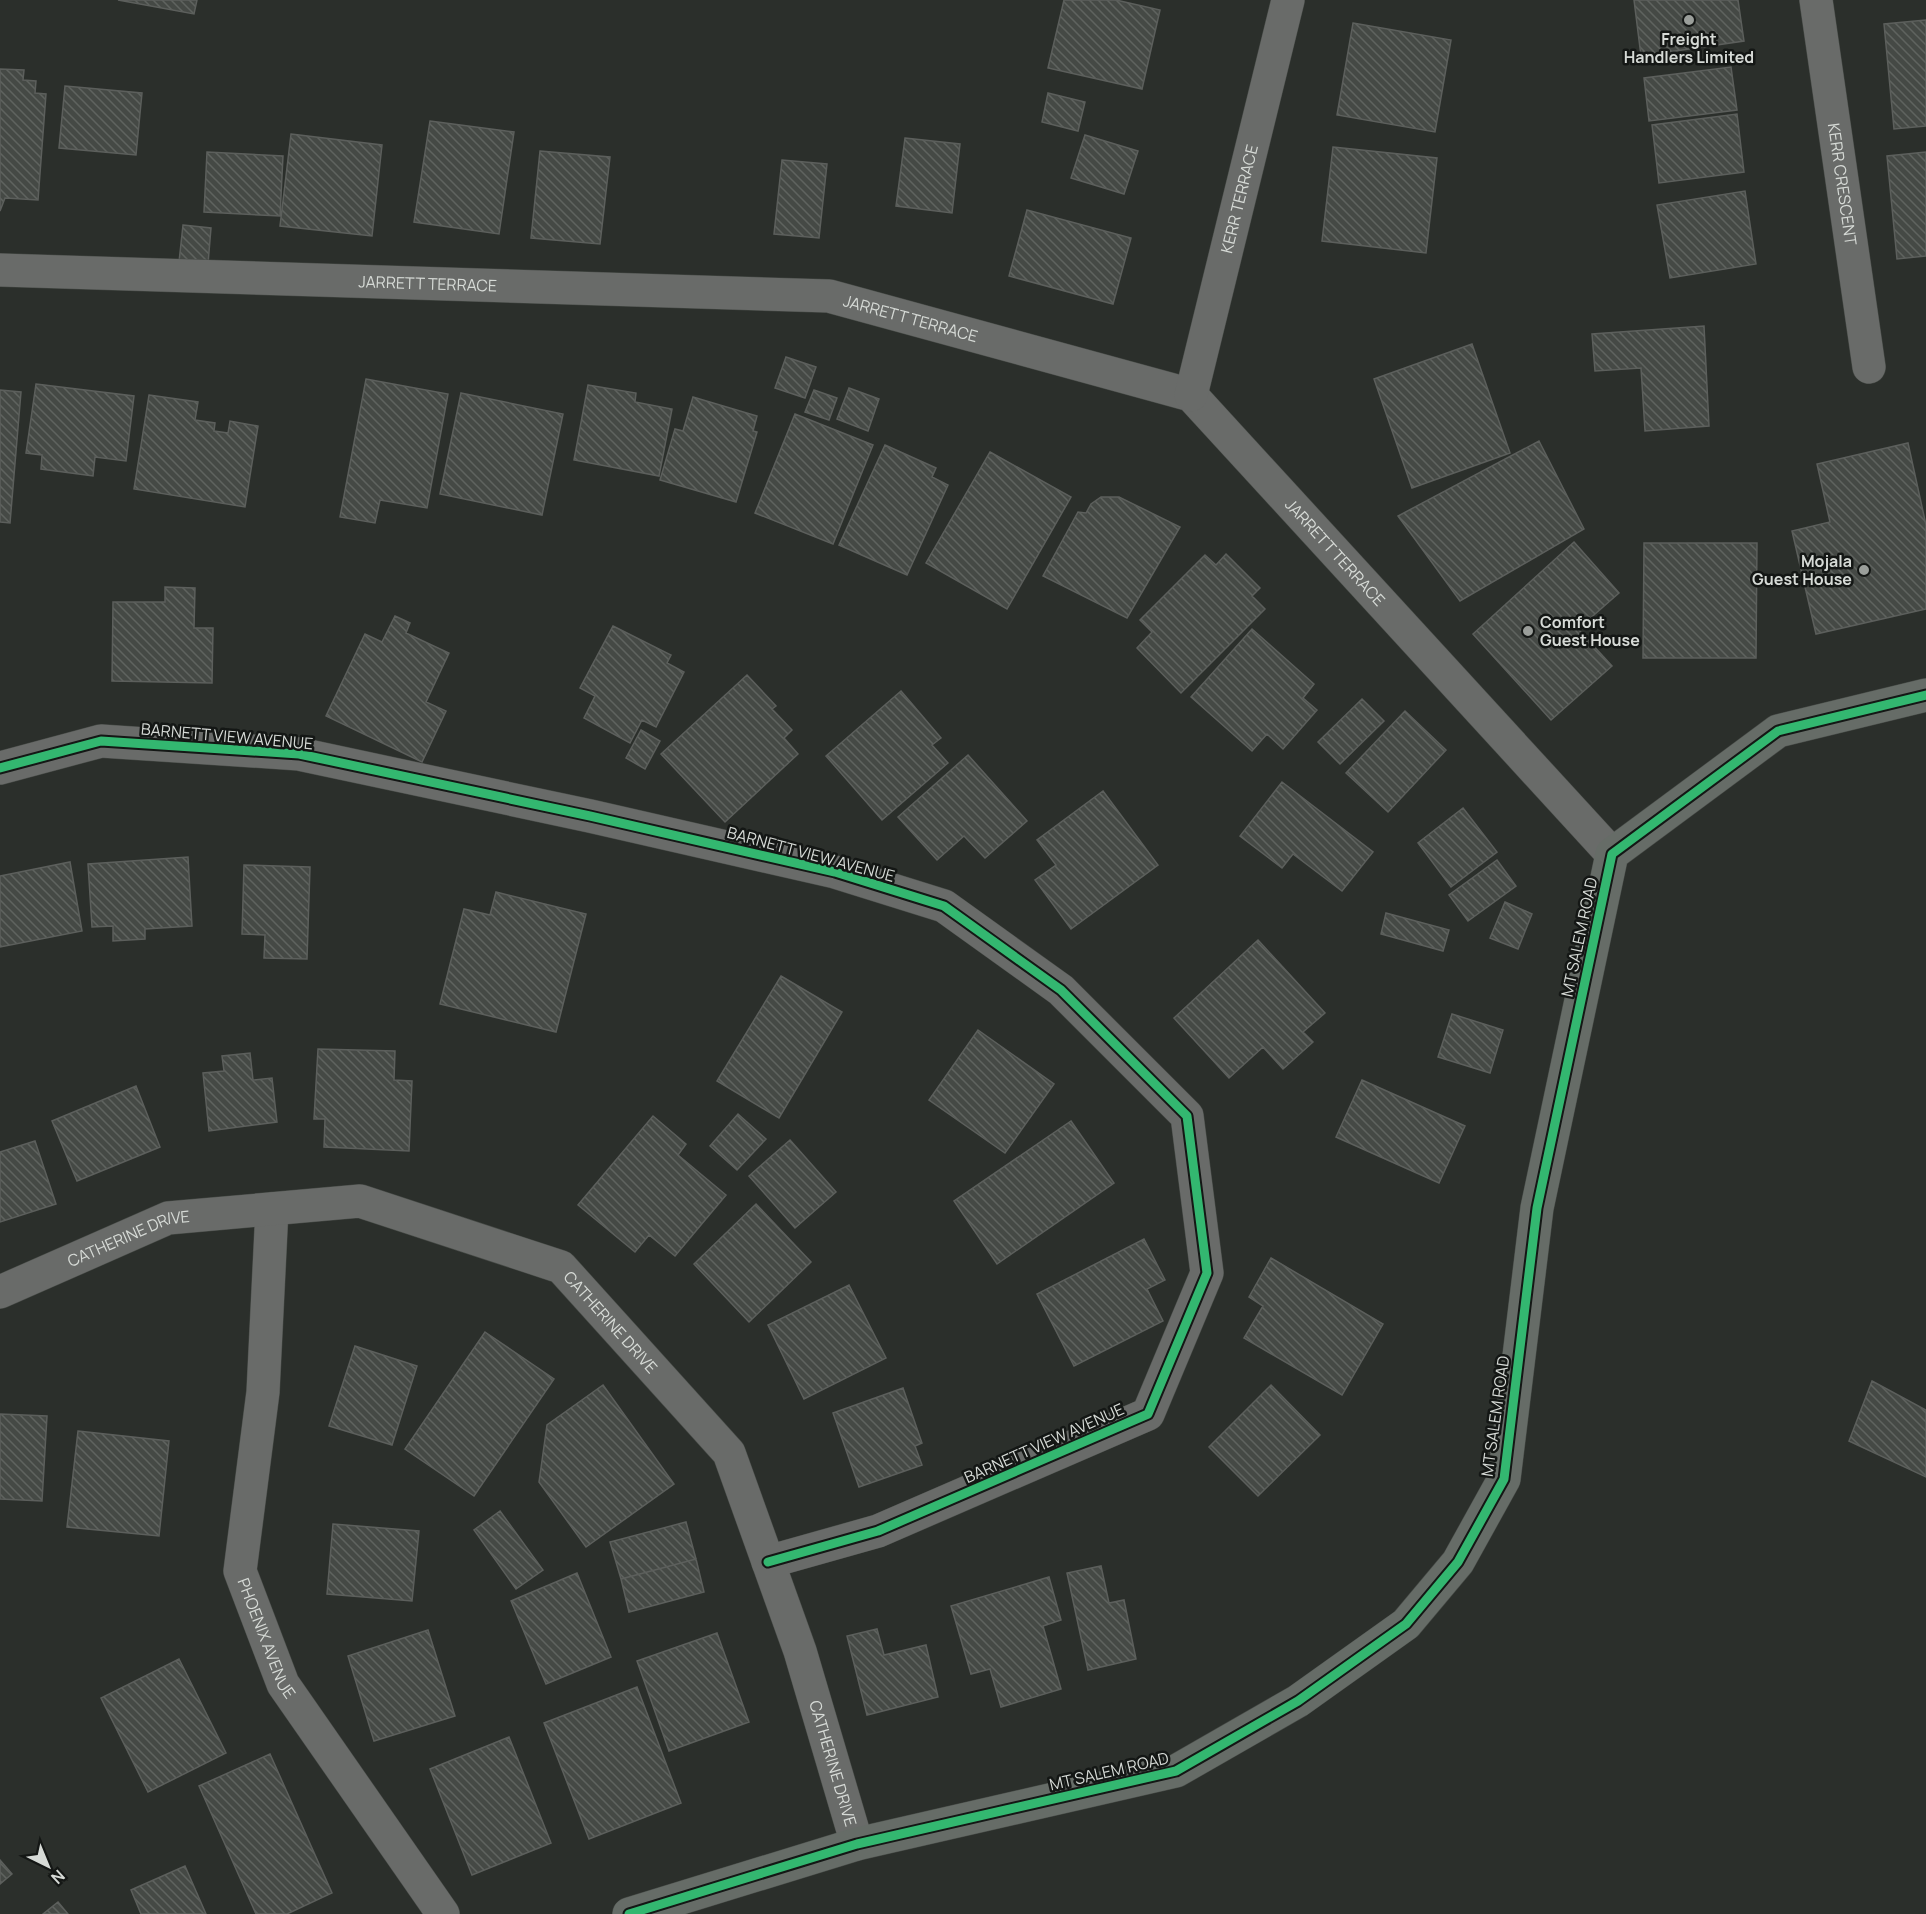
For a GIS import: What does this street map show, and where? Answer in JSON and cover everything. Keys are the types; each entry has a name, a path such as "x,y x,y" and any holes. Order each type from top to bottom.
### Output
{"street":[{"name":"KERR TERRACE","path":"1191,395 1288,0"},
{"name":"KERR CRESCENT","path":"1816,0 1869,368"},
{"name":"JARRETT TERRACE","path":"0,270 829,296 1191,395 1612,854"},
{"path":"1612,854 1778,731 1926,695"},
{"name":"BARNETT VIEW AVENUE","path":"0,768 101,741 299,754 590,816 835,872 944,906 1061,990 1187,1116 1207,1273 1148,1414 878,1531 768,1562"},
{"name":"MT SALEM ROAD","path":"629,1914 857,1844 1176,1772 1298,1701 1406,1624 1458,1562 1504,1479 1537,1208 1612,854"},
{"name":"CATHERINE DRIVE","path":"0,1292 168,1218 360,1201 561,1267 729,1453 800,1651 857,1844"},
{"name":"PHOENIX AVENUE","path":"272,1209 263,1392 240,1571 284,1684 443,1914"}],"building":[{"path":"118,0 197,0 194,14"},
{"path":"1064,0 1116,0 1160,10 1142,89 1048,68"},
{"name":"Freight Handlers Limited","path":"1634,0 1738,0 1744,41 1641,56"},
{"path":"1926,20 1926,126 1894,129 1884,24"},
{"path":"1353,23 1451,40 1435,132 1337,115"},
{"path":"1731,67 1737,110 1649,121 1644,78"},
{"path":"0,69 24,70 23,80 36,81 35,93 46,94 38,200 5,198 0,211"},
{"path":"65,86 142,93 136,155 59,148"},
{"path":"1048,93 1085,102 1078,131 1042,122"},
{"path":"1737,114 1744,172 1659,183 1652,125"},
{"path":"430,121 514,132 499,234 414,222"},
{"path":"291,134 382,145 372,236 280,226"},
{"path":"1085,135 1138,151 1124,194 1071,178"},
{"path":"905,138 960,144 952,213 896,206"},
{"path":"1333,147 1437,158 1426,253 1322,241"},
{"path":"540,151 610,157 600,244 531,238"},
{"path":"207,152 283,156 280,216 204,212"},
{"path":"1926,152 1926,256 1897,259 1887,156"},
{"path":"782,160 827,164 819,238 774,234"},
{"path":"1745,191 1756,264 1670,278 1657,205"},
{"path":"1027,210 1131,238 1113,304 1009,276"},
{"path":"183,225 211,228 208,264 179,262"},
{"path":"1704,326 1709,426 1645,431 1641,368 1595,371 1592,334"},
{"path":"1472,344 1510,453 1412,488 1374,379"},
{"path":"786,357 816,367 805,398 775,388"},
{"path":"366,379 448,394 427,508 380,500 375,523 340,517"},
{"path":"36,384 134,396 126,461 95,457 93,476 41,469 42,455 26,453"},
{"path":"588,385 636,393 635,402 672,409 659,476 574,460"},
{"path":"849,388 879,399 868,431 837,419"},
{"path":"0,390 21,392 10,523 0,522"},
{"path":"814,390 837,398 829,420 805,412"},
{"path":"461,393 563,414 542,515 440,494"},
{"path":"149,395 198,402 195,420 215,423 214,431 228,433 230,421 258,426 245,507 134,489"},
{"path":"693,397 757,416 753,431 757,432 736,502 660,480 675,429 683,431"},
{"path":"795,414 873,445 833,544 755,513"},
{"path":"1539,441 1584,529 1460,601 1398,516"},
{"name":"Mojala Guest House","path":"1908,443 1926,525 1926,609 1816,634 1792,531 1830,522 1817,464"},
{"path":"885,445 936,468 932,477 948,485 907,575 839,545"},
{"path":"990,452 1071,497 1007,609 926,563"},
{"path":"1101,497 1119,497 1180,527 1127,618 1043,576 1078,512 1086,513 1091,504"},
{"name":"Comfort Guest House","path":"1574,542 1619,593 1578,629 1612,666 1551,720 1473,634"},
{"path":"1644,543 1757,543 1756,658 1643,658"},
{"path":"1226,554 1260,588 1252,596 1265,609 1181,693 1137,648 1152,632 1140,620 1205,555 1216,565"},
{"path":"165,587 195,588 194,628 213,628 212,683 112,681 113,602 165,602"},
{"path":"395,616 410,623 406,633 449,653 426,702 446,711 422,762 326,716 365,634 382,642"},
{"path":"613,626 671,655 667,663 684,672 656,727 642,720 630,743 584,718 595,696 580,688"},
{"path":"1252,629 1314,684 1303,698 1317,710 1283,749 1267,734 1252,751 1191,697"},
{"path":"747,675 776,706 772,709 792,730 784,738 798,754 725,822 661,754"},
{"path":"901,691 941,738 932,745 948,763 882,820 826,756"},
{"path":"1362,699 1384,721 1340,764 1318,742"},
{"path":"1405,711 1446,750 1388,812 1346,773"},
{"path":"641,730 660,741 645,769 626,758"},
{"path":"968,755 1027,821 985,858 964,836 937,860 898,817"},
{"path":"1282,782 1373,852 1342,891 1293,854 1282,868 1240,836"},
{"path":"1103,791 1158,865 1071,929 1035,880 1056,865 1037,840"},
{"path":"1463,808 1497,852 1451,887 1418,843"},
{"path":"188,857 192,926 145,929 145,939 113,941 113,926 92,927 88,864"},
{"path":"1497,860 1516,886 1468,921 1449,895"},
{"path":"70,862 82,931 0,947 0,876"},
{"path":"244,865 310,867 307,959 264,958 265,935 242,934"},
{"path":"496,892 586,914 556,1032 440,1004 464,909 490,915"},
{"path":"1505,902 1532,914 1518,949 1490,938"},
{"path":"1386,913 1449,930 1443,951 1381,934"},
{"path":"1258,940 1325,1013 1303,1032 1313,1042 1283,1069 1263,1047 1229,1078 1174,1018"},
{"path":"781,976 842,1012 779,1118 717,1081"},
{"path":"1452,1014 1503,1030 1490,1073 1438,1057"},
{"path":"978,1030 1054,1084 1005,1153 929,1100"},
{"path":"318,1049 395,1051 394,1080 412,1081 409,1151 324,1147 325,1119 314,1119"},
{"path":"250,1053 253,1080 272,1078 277,1122 209,1131 203,1073 224,1071 222,1056"},
{"path":"1362,1080 1465,1126 1439,1183 1336,1137"},
{"path":"136,1086 160,1147 77,1181 52,1121"},
{"path":"738,1114 766,1139 737,1170 710,1146"},
{"path":"653,1116 686,1144 678,1155 726,1195 675,1256 649,1235 635,1252 578,1205"},
{"path":"1071,1121 1114,1183 997,1264 954,1201"},
{"path":"790,1140 836,1192 795,1228 749,1176"},
{"path":"35,1141 56,1204 0,1222 0,1152"},
{"path":"756,1204 811,1262 749,1322 694,1264"},
{"path":"1144,1239 1165,1280 1147,1289 1163,1321 1074,1366 1037,1294"},
{"path":"1271,1258 1383,1324 1342,1395 1244,1338 1263,1306 1249,1297"},
{"path":"849,1285 886,1358 804,1399 768,1325"},
{"path":"485,1332 554,1379 474,1496 405,1449"},
{"path":"355,1346 417,1366 392,1445 329,1426"},
{"path":"1872,1381 1926,1410 1926,1477 1849,1441"},
{"path":"603,1385 674,1484 586,1547 539,1482 547,1425"},
{"path":"1271,1385 1320,1435 1258,1496 1209,1447"},
{"path":"903,1388 922,1443 915,1446 922,1465 859,1487 833,1413"},
{"path":"0,1414 47,1416 42,1501 0,1499"},
{"path":"78,1431 169,1441 159,1536 67,1527"},
{"path":"500,1511 543,1570 516,1589 474,1530"},
{"path":"686,1522 696,1559 621,1579 610,1542"},
{"path":"333,1524 419,1531 412,1601 327,1594"},
{"path":"696,1559 704,1592 629,1612 621,1579"},
{"path":"1101,1566 1109,1603 1124,1600 1136,1659 1088,1670 1067,1573"},
{"path":"577,1573 611,1657 546,1684 511,1601"},
{"path":"1049,1577 1061,1620 1043,1626 1061,1689 1001,1707 990,1669 971,1674 951,1606"},
{"path":"877,1629 884,1655 926,1645 938,1697 867,1715 847,1636"},
{"path":"428,1630 455,1716 374,1741 348,1656"},
{"path":"717,1633 749,1722 669,1751 637,1661"},
{"path":"179,1659 226,1753 148,1792 101,1698"},
{"path":"637,1687 681,1803 589,1839 544,1723"},
{"path":"509,1737 551,1843 472,1875 430,1769"},
{"path":"270,1754 332,1893 287,1914 256,1914 199,1786"},
{"path":"0,1860 12,1874 0,1884"},
{"path":"185,1866 206,1914 141,1914 131,1890"},
{"path":"58,1902 68,1914 43,1914"}],"cycle path":[{"path":"629,1914 857,1844 1176,1771 1298,1701 1406,1624 1458,1562 1504,1479 1537,1208 1612,854 1778,731 1926,695"},
{"path":"0,768 101,741 299,754 590,816 835,872 944,906 1061,990 1187,1116 1207,1273 1148,1414 878,1531 768,1562"}],"place":[{"name":"Freight Handlers Limited","path":"1689,20"},
{"name":"Mojala Guest House","path":"1864,570"},
{"name":"Comfort Guest House","path":"1528,631"}]}
